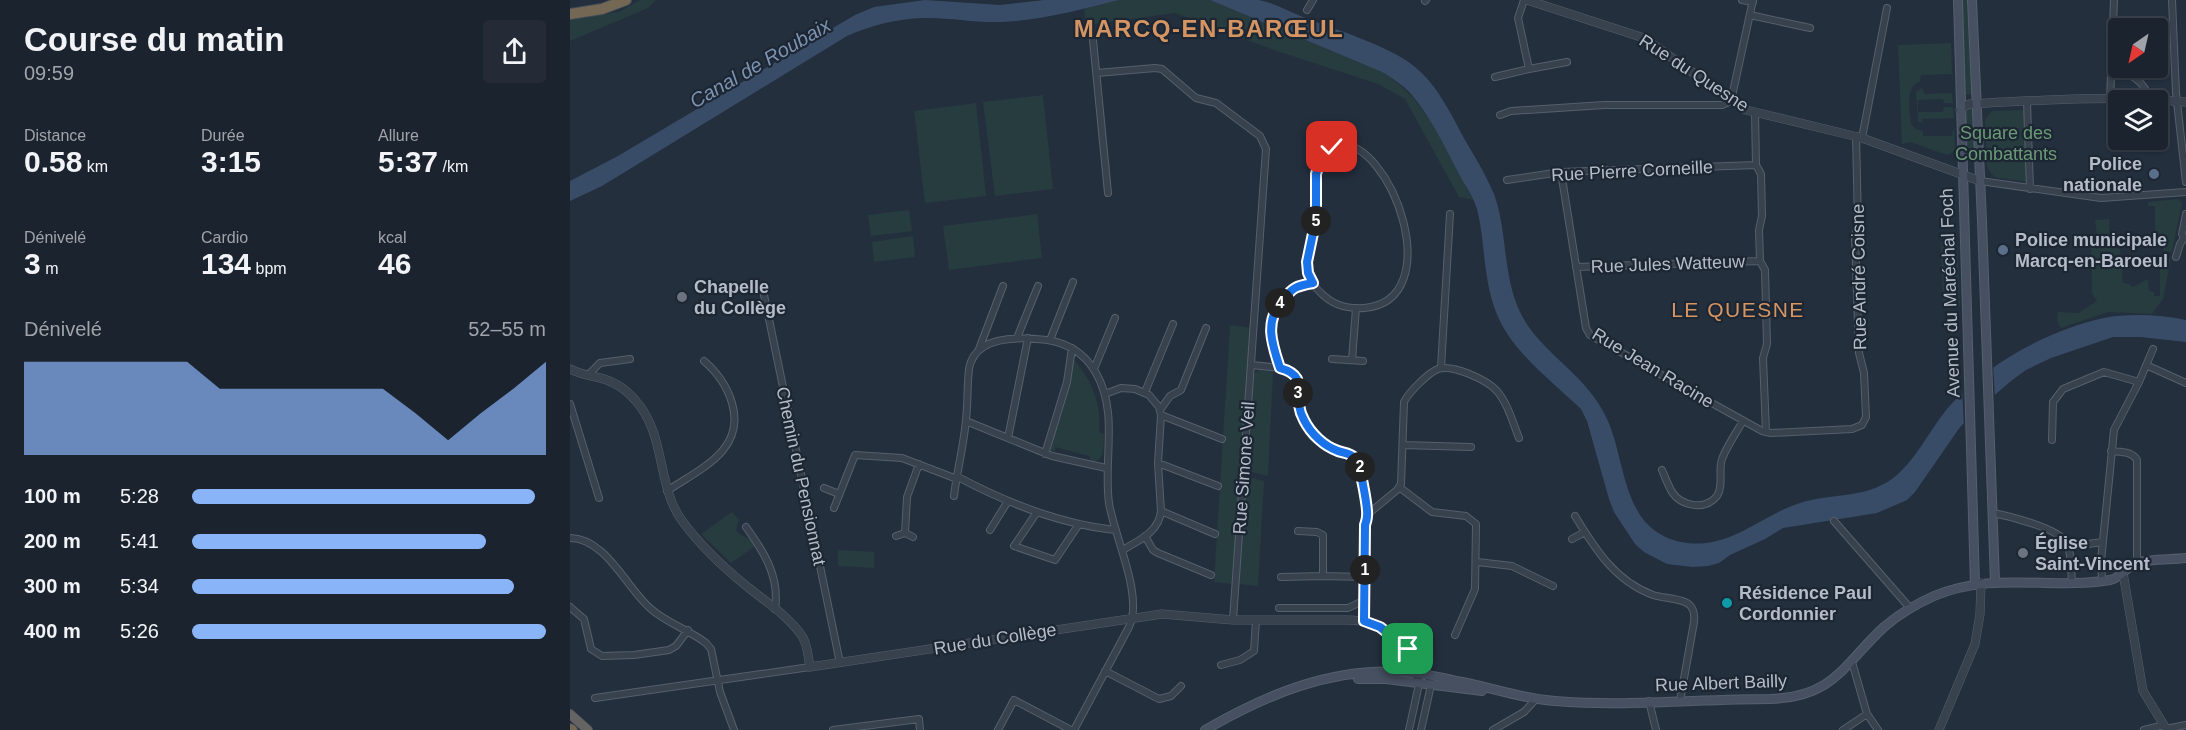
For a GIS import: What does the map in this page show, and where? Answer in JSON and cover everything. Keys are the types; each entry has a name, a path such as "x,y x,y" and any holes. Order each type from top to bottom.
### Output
{"highway":[{"path":"570,14 608,8 626,0"},
{"path":"570,714 588,730"}],"main road":[{"name":"Avenue du Maréchal Foch","path":"1958,0 1969,375 1978,584"},
{"name":"Avenue du Maréchal Foch","path":"1971,0 1995,582"},
{"path":"2137,563 2186,558"},
{"name":"Rue Albert Bailly","path":"1308,684 1365,678 1419,684 1430,681 1465,682 1503,693 1578,703 1775,699 1800,696 1827,684 1852,662 1882,629 1910,608 1944,593 1995,582 2072,583 2116,578 2137,563"},
{"name":"Rue Albert Bailly","path":"1205,730 1265,698 1340,675 1387,672 1417,674 1430,681"}],"street":[{"path":"1307,10 1313,0"},
{"path":"1526,0 1518,18 1529,69"},
{"name":"Rue du Quesne","path":"1526,0 1644,38 1731,101 1755,113 1859,137 1980,181"},
{"path":"1500,115 1511,111 1588,105 1722,105 1731,101 1753,1 1742,0"},
{"path":"2113,18 2114,0"},
{"path":"2172,0 2176,101 2186,182"},
{"path":"1859,137 1887,8"},
{"path":"1750,15 1810,28"},
{"path":"1093,40 1108,193"},
{"path":"1495,77 1566,62"},
{"name":"Rue Simone Veil","path":"1097,74 1162,69 1197,98 1216,103 1260,136 1266,149 1233,620"},
{"path":"2132,78 2146,90"},
{"path":"1960,110 1968,105 1977,104 2108,99"},
{"path":"2168,101 2186,102"},
{"path":"2027,102 2030,189"},
{"path":"1755,113 1756,165 1761,174 1760,261 1765,270 1766,291 1767,344 1763,360 1766,432"},
{"name":"Rue André Coisne","path":"1859,137 1858,223 1855,237 1859,353 1864,369 1866,417"},
{"path":"1337,145 1347,145 1364,154 1389,186 1403,218 1408,246 1404,275 1394,293 1373,307 1341,306 1323,295 1313,283 1308,273 1307,262 1316,219 1317,168 1321,158 1329,149 1337,145"},
{"name":"Rue Pierre Corneille","path":"1508,180 1562,172 1756,165"},
{"name":"Rue Jean Racine","path":"1562,172 1586,328 1590,335 1766,432 1852,429 1862,425 1866,417"},
{"path":"1980,181 2101,198 2186,192"},
{"path":"1441,368 1452,230 1450,214"},
{"path":"2176,257 2180,244 2185,240 2182,234 2186,214"},
{"name":"Rue Jules Watteuw","path":"1576,267 1760,261"},
{"path":"1050,340 1073,282"},
{"path":"1280,368 1270,333 1275,311 1293,288 1313,283"},
{"path":"954,496 966,421 969,370 1003,286"},
{"path":"1017,338 1038,286"},
{"name":"Chemin du Pensionnat","path":"763,290 840,663"},
{"path":"1352,360 1356,308"},
{"path":"1094,369 1115,318"},
{"path":"1145,392 1173,324"},
{"path":"1160,413 1170,396 1181,390 1206,328"},
{"path":"979,350 995,341 1017,338 1050,340 1072,348 1082,355 1094,369 1105,394 1109,418 1106,468 1110,504 1115,530 1129,574 1133,618 1072,730 1014,700 998,730"},
{"path":"1008,438 1028,338"},
{"path":"1045,454 1067,382 1072,348"},
{"path":"2102,580 2102,542 2115,428 2153,349"},
{"path":"588,375 600,363 630,359"},
{"path":"1332,359 1363,361"},
{"path":"668,491 718,456 731,441 734,431 735,416 728,393 718,375 704,361"},
{"path":"1252,365 1280,368 1294,373 1297,377 1299,408 1310,429 1324,443 1358,460 1368,514 1365,525 1364,621"},
{"path":"2146,365 2186,383"},
{"path":"1368,514 1400,487 1406,398 1432,372 1441,368 1475,376 1491,385 1502,398 1519,438"},
{"path":"570,369 614,383 630,394 641,407 657,441 668,491 676,512 693,534 735,577 775,609 801,636 807,648 810,667"},
{"path":"2052,440 2053,402 2063,388 2104,372 2139,382"},
{"path":"1105,394 1121,388 1145,392 1155,400 1160,413 1158,463 1161,511 1156,526 1123,550"},
{"path":"570,404 599,498"},
{"path":"1160,413 1222,439"},
{"path":"966,421 1045,454 1078,464 1106,468"},
{"path":"1662,470 1672,491 1681,501 1697,505 1710,502 1720,490 1723,456 1743,421"},
{"path":"1403,445 1471,447"},
{"path":"2111,451 2128,453 2137,460 2137,563"},
{"path":"834,507 855,455 902,459 958,478 1037,512 1079,524 1115,530"},
{"path":"1158,463 1218,486"},
{"path":"905,533 908,496 919,464"},
{"path":"1400,487 1432,512 1462,515 1472,519 1478,527 1474,593 1455,635"},
{"path":"824,488 839,494"},
{"path":"990,530 1008,501"},
{"path":"1161,511 1215,534"},
{"path":"1037,512 1014,546 1055,560 1079,524"},
{"path":"1993,513 2052,531 2064,539 2068,547 2072,583"},
{"path":"1575,516 1603,559 1629,583 1652,594 1684,602 1693,610 1695,622 1680,700"},
{"path":"1834,521 1910,608"},
{"path":"746,527 764,553 771,570 776,590 775,609"},
{"path":"1299,531 1317,532 1323,535 1323,576"},
{"path":"1572,539 1585,532"},
{"path":"896,536 905,533 913,537"},
{"path":"1145,536 1155,552 1211,575"},
{"path":"570,538 582,540 605,556 650,609 706,643 711,649 717,681 734,730"},
{"path":"2068,547 2102,542"},
{"path":"1477,562 1512,566 1553,586"},
{"path":"2123,573 2143,691 2165,728"},
{"path":"1281,577 1365,577"},
{"path":"1939,730 1975,644 1980,614 1978,584"},
{"path":"1279,608 1348,608 1365,600"},
{"path":"570,607 584,619 591,648 602,656 634,655 669,650 676,646 688,630"},
{"name":"Rue du Collège","path":"595,698 1166,614 1233,620 1364,621 1378,626 1418,658 1430,681"},
{"path":"1221,665 1240,660 1254,651 1256,620"},
{"name":"Rue du Collège","path":"1393,637 1408,654 1419,684"},
{"path":"1387,672 1399,662 1401,654 1399,645"},
{"path":"1852,662 1867,714 1878,730"},
{"path":"1106,671 1159,699 1171,696 1181,686"},
{"path":"1421,730 1430,681"},
{"path":"1409,730 1419,684"},
{"path":"1493,730 1524,712 1536,699"},
{"path":"1649,701 1656,730"},
{"path":"1843,730 1867,714"},
{"path":"833,730 919,719 920,730"},
{"path":"2144,730 2186,725"}],"green space":[{"path":"640,0 656,0 648,8 570,41 570,20 618,12"},
{"path":"1119,0 1210,0 1382,72 1398,83 1425,112 1473,200 1459,197 1405,99 1378,84 1277,51 1175,13 1086,25 1084,9"},
{"path":"1961,0 1969,0 1972,94 1964,95"},
{"path":"1951,43 1952,74 1921,75 1920,81 1915,84 1910,94 1909,106 1911,124 1923,131 1923,136 1952,136 1953,129 1955,149 1947,155 1910,142 1902,144 1898,45"},
{"path":"1922,88 1925,94 1952,93 1953,103 1944,103 1943,99 1918,100 1918,112 1943,112 1944,107 1953,107 1954,118 1922,119 1922,123 1918,121 1916,92"},
{"path":"1043,95 1053,189 995,196 983,102"},
{"path":"976,103 986,196 925,203 914,111"},
{"path":"1973,108 1975,159 1966,159 1965,114"},
{"name":"Square des Combattants","path":"2025,110 2027,182 1994,177 1987,167 1985,119 1992,111"},
{"path":"2178,199 2182,203 2172,252 2163,251 2164,234 2155,234 2155,206 2148,206 2148,202"},
{"path":"909,210 912,231 871,236 868,215"},
{"path":"1037,214 1042,258 949,270 943,226"},
{"path":"2109,219 2110,242 2116,242 2116,248 2120,249 2123,283 2133,287 2148,279 2149,291 2154,292 2154,296 2160,296 2160,257 2171,258 2163,299 2152,314 2108,312 2061,328 2057,321 2058,312 2078,313 2097,301 2092,293 2091,246 2098,244 2095,220"},
{"path":"913,236 915,257 874,262 872,242"},
{"path":"1957,241 1960,307 1943,308 1941,242"},
{"path":"1230,325 1251,328 1232,584 1214,582"},
{"path":"1074,354 1077,355 1074,360 1091,384 1099,412 1099,432 1104,434 1103,452 1099,459 1091,462 1089,456 1055,447 1055,452 1050,450"},
{"path":"1259,370 1273,372 1268,476 1248,471 1254,374"},
{"path":"1249,477 1264,481 1258,586 1239,584 1247,479"},
{"path":"732,512 739,520 736,530 757,545 731,563 701,534"},
{"path":"838,550 874,552 874,568 838,566"}],"water":[{"name":"Canal de Roubaix","path":"925,0 1000,5 1044,0 1119,0 1061,14 1016,21 991,22 923,18 894,21 866,29 847,36 602,186 570,201 570,181 618,156 855,15 874,7"},
{"path":"1210,0 1258,0 1275,5 1391,52 1415,67 1431,83 1449,110 1494,194 1511,285 1521,314 1540,341 1588,389 1598,403 1613,433 1626,482 1638,512 1660,534 1671,539 1694,544 1718,541 1788,507 1812,500 1859,493 1881,485 1892,479 1908,464 1947,409 1979,378 2018,352 2061,331 2104,318 2135,315 2156,316 2186,320 2186,342 2141,337 2113,337 2051,358 2026,370 1975,412 1960,427 1907,500 1877,513 1783,528 1719,563 1708,566 1667,564 1644,552 1635,544 1614,512 1587,421 1581,409 1526,358 1501,323 1491,297 1481,227 1475,203 1432,123 1411,94 1382,72"}],"pier":[{"path":"1993,364 1995,398 1964,427 1962,389"}],"place":[{"name":"Police nationale","path":"2154,174"},
{"name":"Police municipale Marcq-en-Baroeul","path":"2003,250"},
{"name":"Chapelle du Collège","path":"682,297"},
{"name":"Église Saint-Vincent","path":"2023,553"},
{"name":"Résidence Paul Cordonnier","path":"1727,603"}],"district":[{"name":"MARCQ-EN-BARŒUL","path":"1209,29"},
{"name":"LE QUESNE","path":"1738,310"}],"route":[{"path":"1332,147 1321,158 1316,174 1316,219 1307,262 1308,273 1313,283 1295,286 1290,291 1275,311 1270,333 1280,368 1294,373 1297,377 1299,408 1314,435 1336,450 1352,455 1358,460 1368,514 1365,525 1364,621 1380,627 1408,649"}]}
